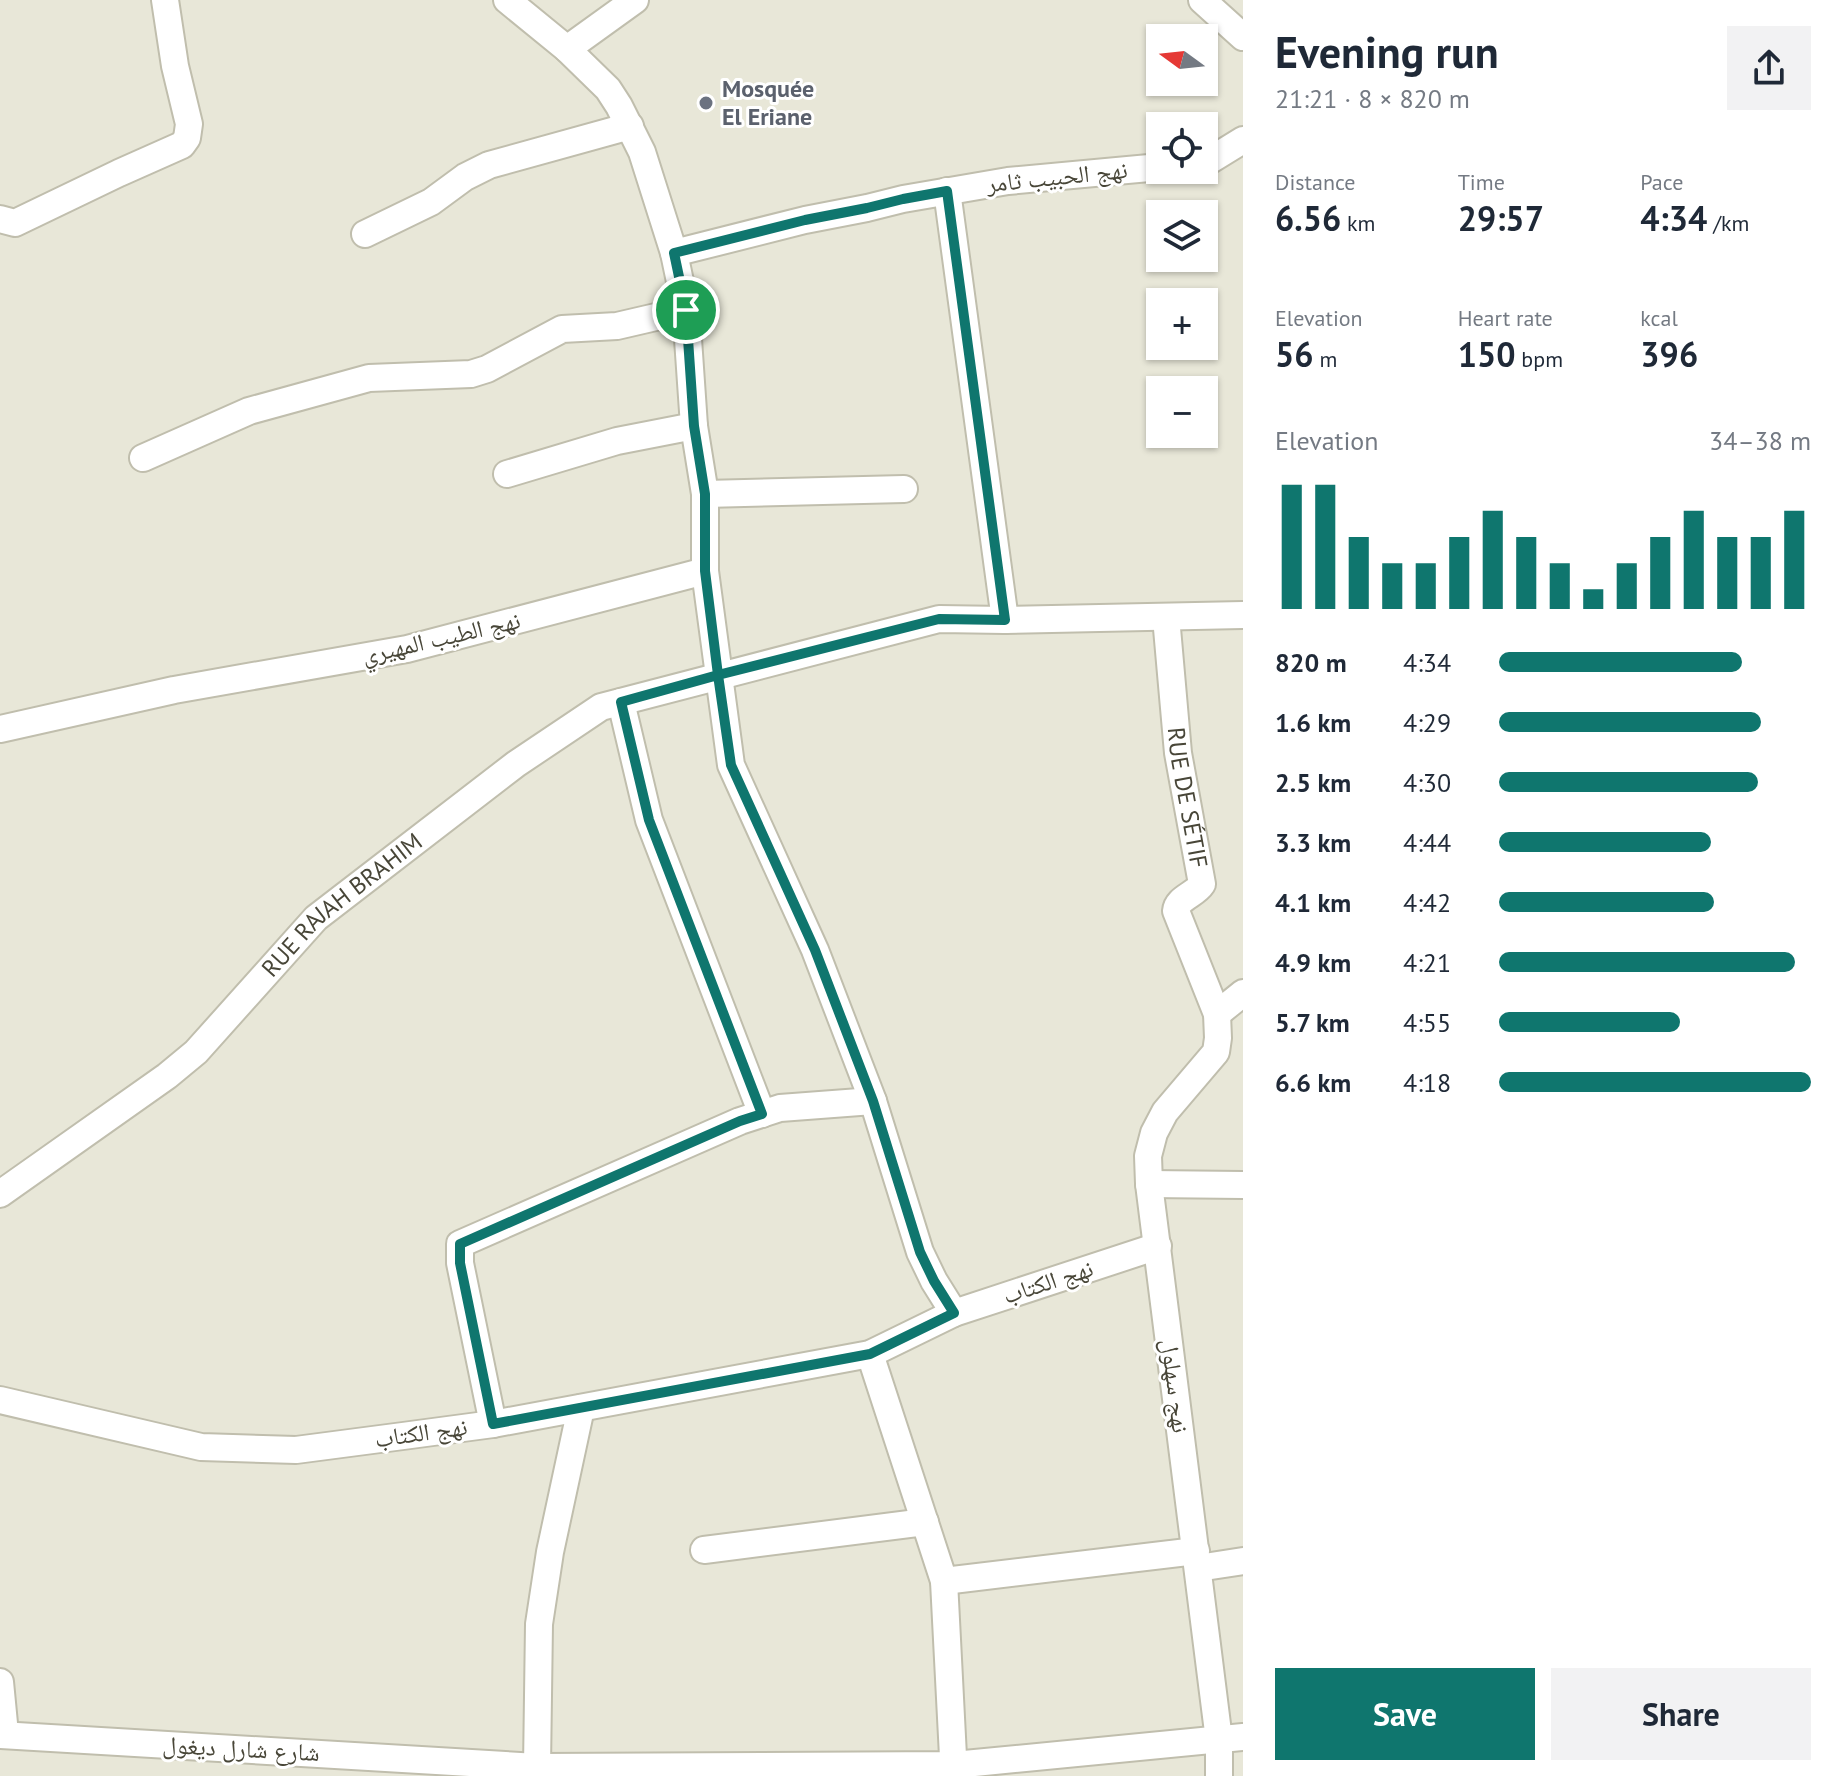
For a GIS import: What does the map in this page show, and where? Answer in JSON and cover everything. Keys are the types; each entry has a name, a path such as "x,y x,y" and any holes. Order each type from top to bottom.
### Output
{"street":[{"path":"0,219 15,223 182,145 187,138 189,124 175,66 165,0"},
{"path":"507,0 567,49 608,89 642,152 674,253 686,310 694,426 705,494 705,571 731,765 815,950 873,1101 920,1252 954,1313"},
{"path":"567,49 635,0"},
{"path":"1202,0 1243,37"},
{"path":"365,234 431,202 465,177 489,165 630,126"},
{"path":"1218,155 1243,140"},
{"name":"نهج الحبيب ثامر","path":"674,253 805,220 947,191 1008,181 1146,168"},
{"path":"947,191 1005,620"},
{"path":"143,458 249,411 369,378 471,374 487,369 562,329 617,326 686,310"},
{"path":"507,474 617,441 694,426"},
{"path":"705,494 904,489"},
{"name":"نهج الطيب المهيري","path":"0,729 174,690 407,649 705,571"},
{"name":"RUE RAJAH BRAHIM","path":"0,1194 167,1076 196,1052 316,918 516,764 601,707 939,619 1243,615"},
{"name":"RUE DE SÉTIF","path":"1166,617 1178,753 1202,884 1198,891 1178,902 1176,911 1217,1014 1216,1052"},
{"path":"621,702 649,820 762,1114"},
{"path":"1217,1014 1243,993"},
{"name":"نهج سهلول","path":"1216,1052 1165,1112 1154,1133 1148,1156 1197,1559 1231,1739 1219,1776"},
{"path":"493,1424 460,1263 460,1244 740,1121 780,1108 873,1101"},
{"path":"1149,1184 1243,1185"},
{"name":"نهج الكتاب","path":"0,1400 201,1447 296,1450 493,1424 870,1354 954,1313 1158,1246"},
{"path":"870,1354 944,1581 954,1770"},
{"path":"537,1767 539,1624 550,1552 581,1408"},
{"path":"704,1550 925,1522"},
{"path":"944,1581 1197,1559 1243,1561"},
{"path":"0,1682 2,1734"},
{"name":"شارع شارل ديغول","path":"2,1734 578,1771 954,1770 1231,1739"}],"shaded area":[{"path":"0,0 1243,0 1243,1776 0,1776"}],"place":[{"name":"Mosquée El Eriane","path":"706,103"}],"route":[{"path":"686,310 674,253 805,220 947,191 1005,620 939,619 718,675 731,765 815,950 873,1101 920,1252 954,1313 870,1354 493,1424 460,1263 460,1244 762,1114 649,820 621,702 718,675 705,571 705,494 694,426 686,310"}]}
